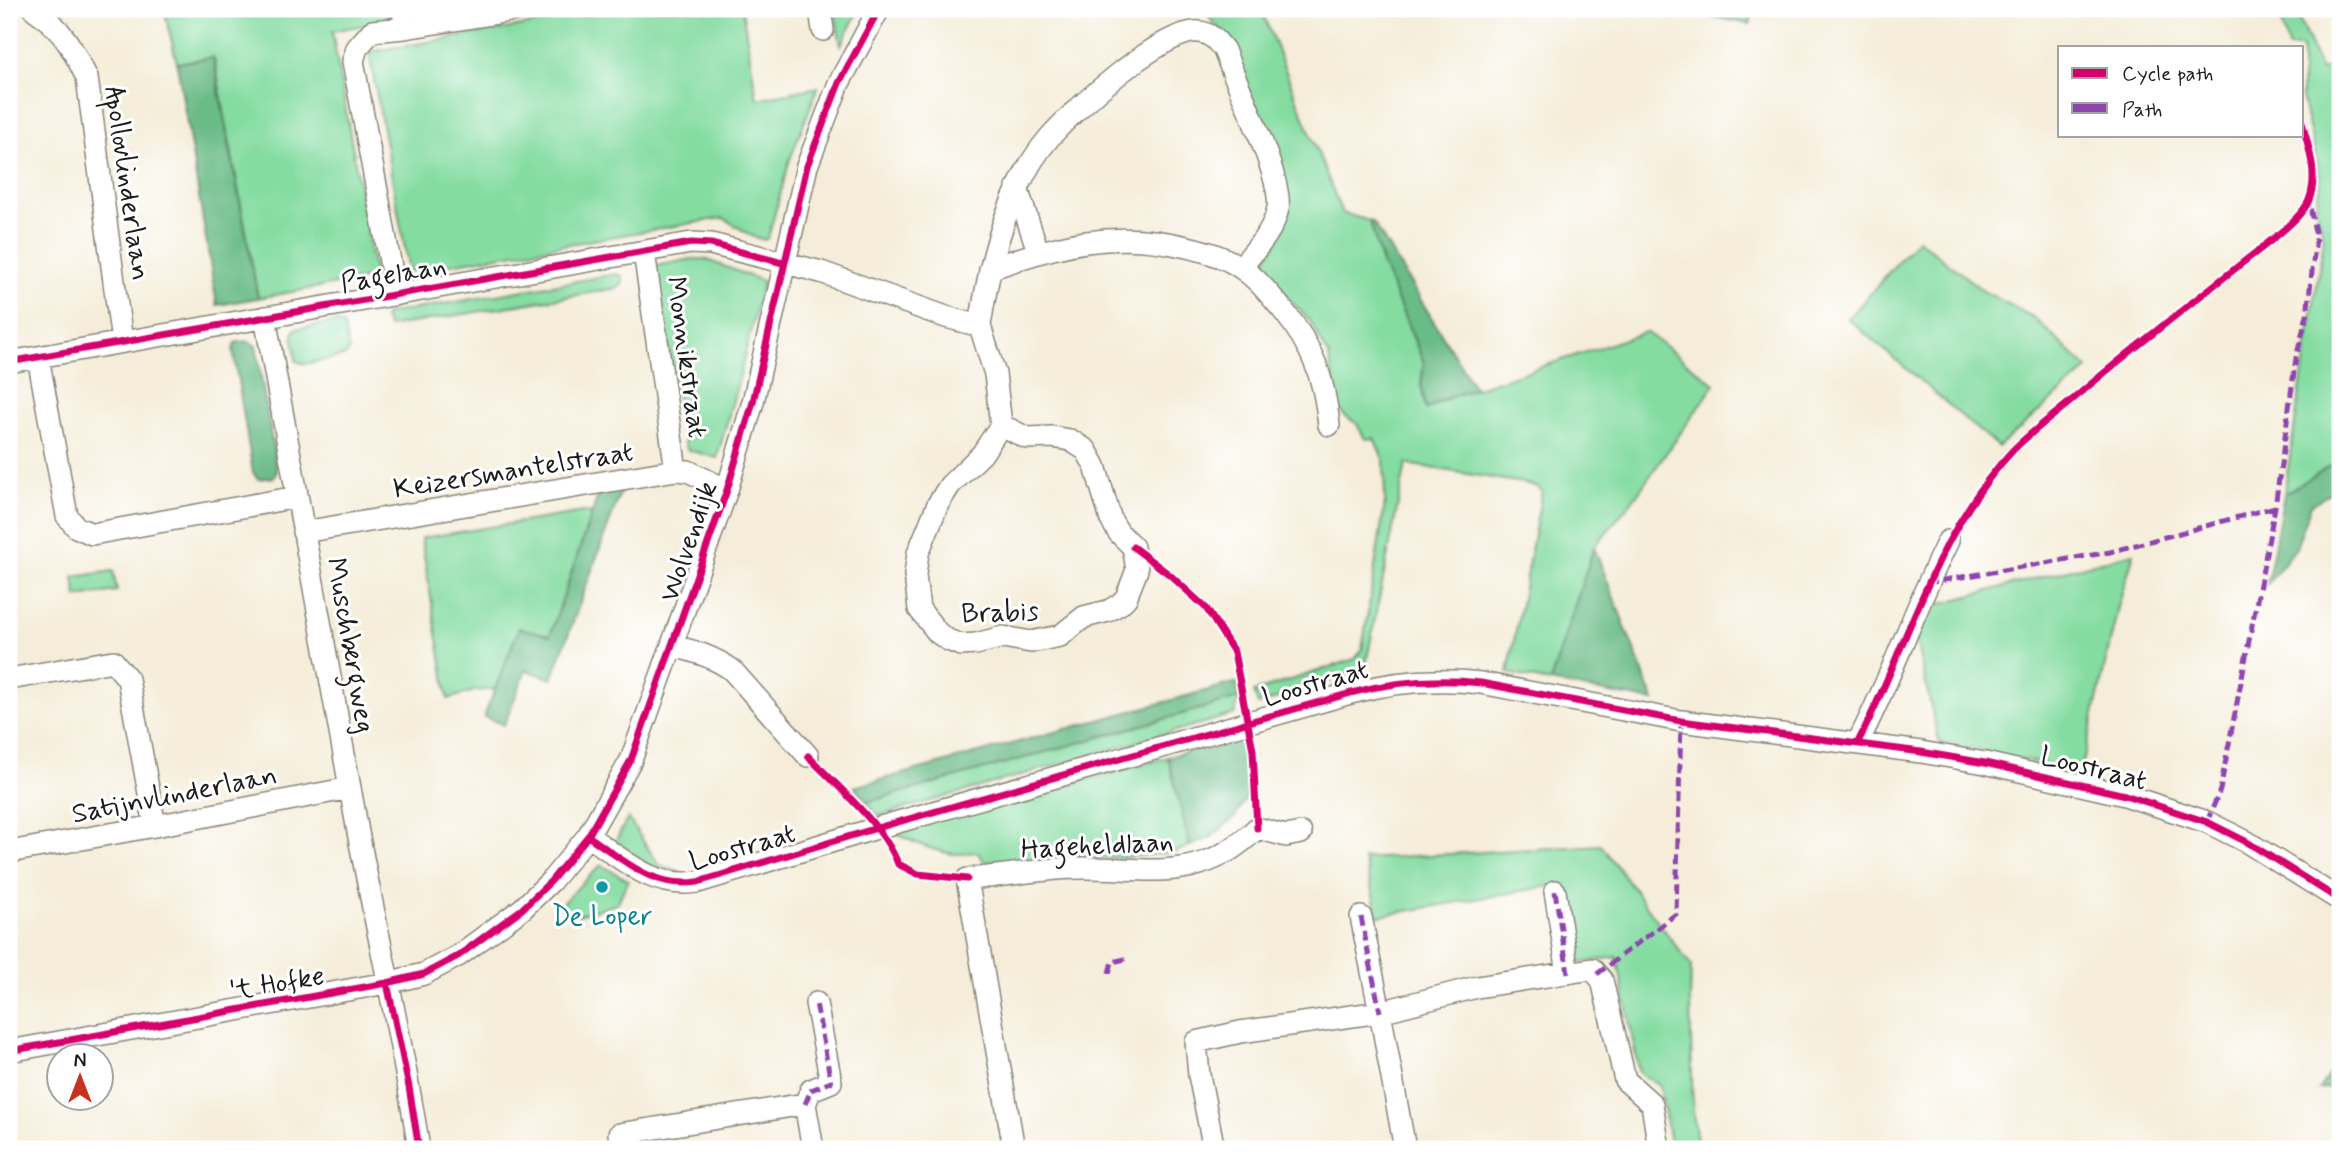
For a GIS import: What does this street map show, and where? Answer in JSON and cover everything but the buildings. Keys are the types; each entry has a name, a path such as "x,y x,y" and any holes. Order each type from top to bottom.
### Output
{"street":[{"name":"Apollovlinderlaan","path":"34,9 48,18 69,41 88,78 122,342"},
{"path":"396,294 353,61 357,48 372,31 404,18 522,9"},
{"name":"Wolvendijk","path":"387,983 424,974 458,956 522,909 551,881 588,836 631,760 727,490 752,402 807,166 839,83 879,9"},
{"path":"1001,425 995,374 980,326 997,242 1017,188 1049,139 1120,73 1183,34 1208,34 1224,50 1271,168 1279,201 1272,225 1241,267"},
{"path":"1017,188 1038,251"},
{"path":"990,269 1038,251 1090,241 1137,238 1197,249 1241,267 1276,301 1312,351 1322,383 1329,425"},
{"name":"Pagelaan","path":"9,362 691,243 711,244 783,263"},
{"name":"Monnikstraat","path":"644,252 676,470"},
{"path":"783,263 821,272 946,317 980,326"},
{"name":"Muschbergweg","path":"264,317 387,983"},
{"path":"38,357 67,516 76,527 92,534 297,497"},
{"name":"Brabis","path":"1001,425 1027,438 1052,437 1070,440 1086,450 1095,466 1111,520 1133,547 1137,570 1130,590 1120,604 1108,611 1084,617 1060,636 1031,642 1003,637 961,645 937,633 919,609 915,575 918,553 925,531 944,494 982,454 1001,425"},
{"name":"Keizersmantelstraat","path":"303,532 676,470 688,471 727,490"},
{"path":"1858,743 1879,702 1919,601 1948,541"},
{"path":"673,646 698,652 732,670 808,756"},
{"path":"9,679 113,661 128,679 155,826"},
{"name":"Loostraat","path":"588,836 658,881 683,884 698,882 877,828 1351,693 1385,684 1451,680 1481,683 1681,721 1858,743 1984,763 2113,792 2207,822 2247,842 2340,900"},
{"name":"Satijnvlinderlaan","path":"9,852 350,788"},
{"name":"Hageheldlaan","path":"1014,1149 967,879 1059,869 1174,870 1199,866 1222,856 1239,846 1257,828 1286,836 1301,834"},
{"path":"1555,891 1568,973"},
{"path":"1361,917 1405,1149"},
{"path":"1214,1149 1199,1075 1196,1042 1240,1032 1380,1012 1477,987 1592,969 1602,980 1625,1080 1651,1104 1659,1149"},
{"path":"387,983 419,1149"},
{"name":"'t Hofke","path":"9,1051 387,983"},
{"path":"813,1149 805,1104 811,1090 831,1082 816,1003"},
{"path":"621,1149 619,1133 805,1104"}],"green space":[{"path":"164,9 389,9 391,20 332,31 375,277 258,298 215,61 213,57 177,63"},
{"path":"622,9 742,9 757,99 818,87 789,162 768,238 764,240 752,236 723,218 409,271 369,52"},
{"path":"834,9 859,9 841,45"},
{"path":"1207,9 1261,9 1342,213 1370,221 1381,261 1424,363 1421,385 1427,409 1450,397 1646,332 1715,384 1633,500 1594,547 1550,682 1508,673 1542,492 1538,487 1523,483 1406,464 1365,669 1258,705 1254,692 1355,659 1362,650 1385,503 1384,461 1374,438 1365,439 1357,424 1338,407 1329,356 1310,321 1265,273 1262,265 1279,239 1285,223 1287,192 1224,33 1211,20"},
{"path":"1676,9 1754,9 1750,24"},
{"path":"2277,9 2295,9 2321,71 2340,60 2340,460 2284,494 2324,238 2316,207 2319,170 2304,106 2304,46 2288,46"},
{"path":"213,57 258,298 217,305 177,63"},
{"path":"1370,221 1475,389 1426,409 1421,385 1424,363 1381,261"},
{"path":"1918,239 1983,291 2033,317 2088,369 1998,447 1848,319"},
{"path":"705,259 763,281 717,458 688,450 685,445 655,266"},
{"path":"616,274 622,276 623,283 618,288 388,327 384,318 387,314"},
{"path":"337,322 344,326 349,351 345,356 304,364 296,361 293,336 295,329"},
{"path":"247,341 256,346 277,471 274,477 258,479 253,473 233,350 235,343"},
{"path":"2340,460 2340,486 2311,505 2296,548 2267,585 2284,494"},
{"path":"625,480 552,679 526,670 504,725 484,717 519,628 550,635 602,484"},
{"path":"592,512 550,636 519,628 495,689 474,691 448,699 421,538"},
{"path":"1594,547 1654,701 1550,682"},
{"path":"2134,553 2118,607 2081,772 1939,742 1914,632 1927,607"},
{"path":"113,571 117,591 77,597 74,577"},
{"path":"1237,683 1239,698 867,802 854,787"},
{"path":"1239,698 1235,714 878,816 867,802"},
{"path":"1241,736 1250,791 1235,817 1210,838 1190,846 1168,757"},
{"path":"1168,757 1190,846 1175,852 1131,857 985,862 977,852 953,854 935,850 915,843 894,830 1034,795"},
{"path":"628,818 659,865 679,871 678,874 660,871 614,844"},
{"path":"1601,845 1691,966 1693,1111 1698,1149 1671,1149 1660,1086 1639,1073 1617,957 1575,964 1562,884 1378,916 1364,859"},
{"path":"601,865 628,880 617,904 571,917 560,905"},
{"path":"2340,1057 2340,1087 2319,1089"}],"marked path":[{"path":"2207,822 2220,790 2275,507 2296,358 2307,315 2316,237 2309,202"},
{"path":"1927,583 2110,552 2275,507"},
{"path":"1597,974 1676,914 1681,721"},
{"path":"1555,891 1568,973"},
{"path":"1361,917 1380,1012"},
{"path":"1109,973 1112,962 1130,958"},
{"path":"805,1104 811,1090 831,1082 816,1003"}],"cycle path":[{"path":"9,1051 424,974 458,956 522,909 551,881 588,836 631,760 727,490 753,402 807,166 839,83 879,9"},
{"path":"1858,742 1943,552 1987,481 2027,437 2297,217 2309,200 2313,180 2304,130"},
{"path":"9,362 691,243 711,244 783,263"},
{"path":"1133,547 1170,575 1206,608 1234,652 1253,750 1257,828"},
{"path":"588,836 626,863 652,877 682,883 698,882 877,828 1351,693 1399,683 1447,681 1481,683 1681,721 1921,752 1985,763 2125,795 2207,822 2247,842 2340,900"},
{"path":"808,756 871,821 898,864 918,874 967,879"},
{"path":"387,983 419,1149"}],"place":[{"name":"De Loper","path":"602,887"}]}
